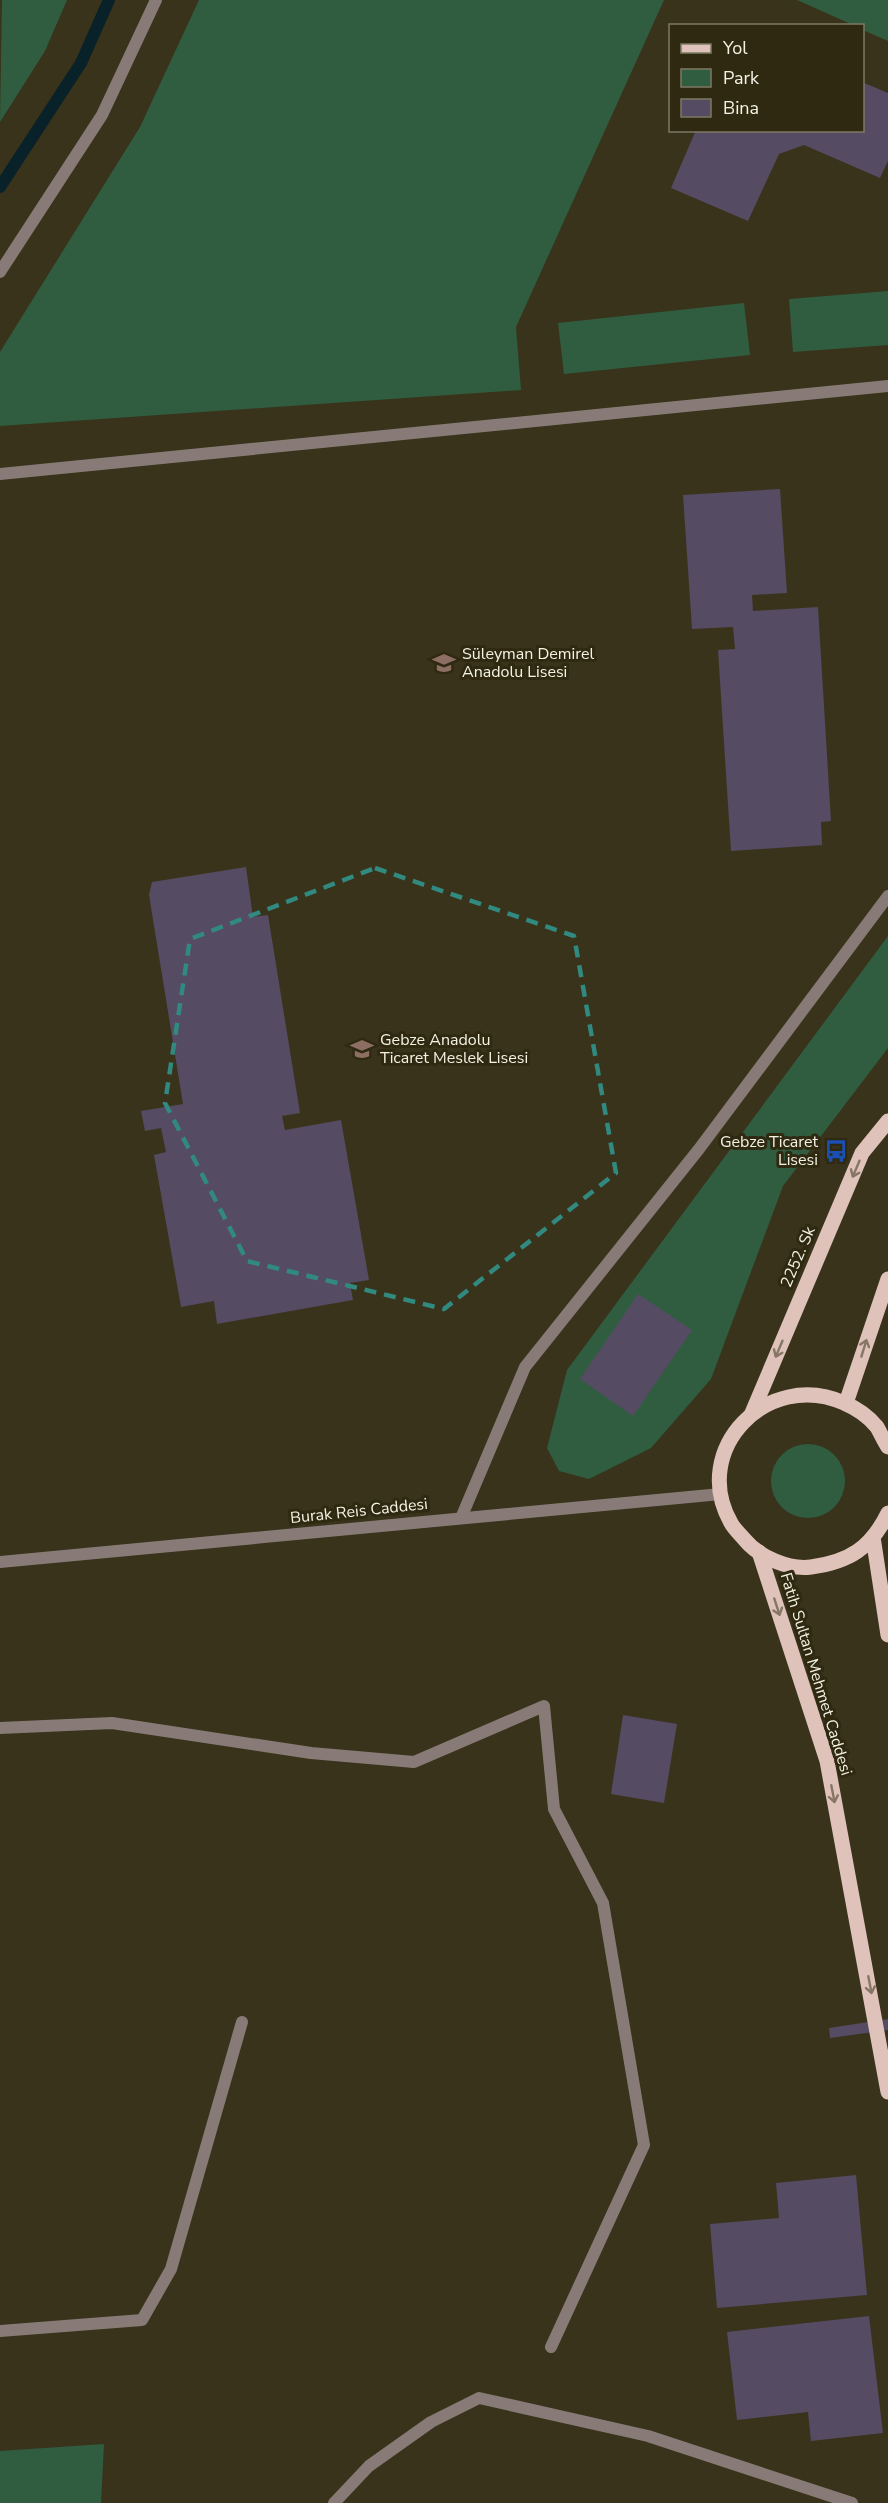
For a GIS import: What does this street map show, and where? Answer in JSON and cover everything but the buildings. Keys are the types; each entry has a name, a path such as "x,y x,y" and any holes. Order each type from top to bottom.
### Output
{"main road":[{"name":"2252. Sk","path":"752,1413 862,1154 888,1121"},
{"path":"846,1403 888,1279"},
{"path":"888,1447 876,1426 855,1407 830,1396 803,1393 776,1399 752,1413 732,1436 721,1464 721,1494 731,1523 750,1546 776,1562 805,1568 835,1564 862,1549 880,1529 888,1513"},
{"path":"873,1537 888,1635"},
{"name":"Fatih Sultan Mehmet Caddesi","path":"759,1552 827,1761 888,2092"}],"street":[{"path":"0,272 102,115 156,0"},
{"path":"0,474 888,386"},
{"path":"461,1518 525,1367 699,1149 888,896"},
{"name":"Burak Reis Caddesi","path":"0,1562 721,1494"},
{"path":"0,1728 111,1723 311,1753 414,1762 544,1706 554,1809 603,1903 644,2145 551,2348"},
{"path":"0,2331 142,2320 171,2269 242,2022"},
{"path":"334,2503 369,2466 431,2422 479,2398 648,2436 852,2503"}],"highlighted area":[{"path":"375,868 574,936 616,1173 444,1309 247,1261 165,1103 190,939"}],"green space":[{"path":"2,0 67,0 45,51 0,122"},
{"path":"199,0 664,0 516,327 521,390 0,426 0,352 140,127"},
{"path":"797,0 888,0 888,41 864,30 864,24 851,24"},
{"path":"888,291 888,345 793,352 789,299"},
{"path":"744,303 750,355 564,374 558,323"},
{"path":"888,936 888,1048 783,1186 711,1379 651,1448 589,1479 559,1471 547,1448 567,1370"},
{"path":"808,1444 822,1447 834,1455 842,1467 845,1481 842,1495 834,1507 822,1515 808,1518 794,1515 782,1507 774,1495 771,1481 774,1467 782,1455 794,1447"},
{"path":"104,2444 101,2503 0,2503 0,2451"}],"waterway":[{"path":"0,187 81,63 109,0"}],"place":[{"name":"Süleyman Demirel Anadolu Lisesi","path":"444,663"},
{"name":"Gebze Anadolu Ticaret Meslek Lisesi","path":"362,1049"},
{"name":"Gebze Ticaret Lisesi","path":"836,1151"}]}
